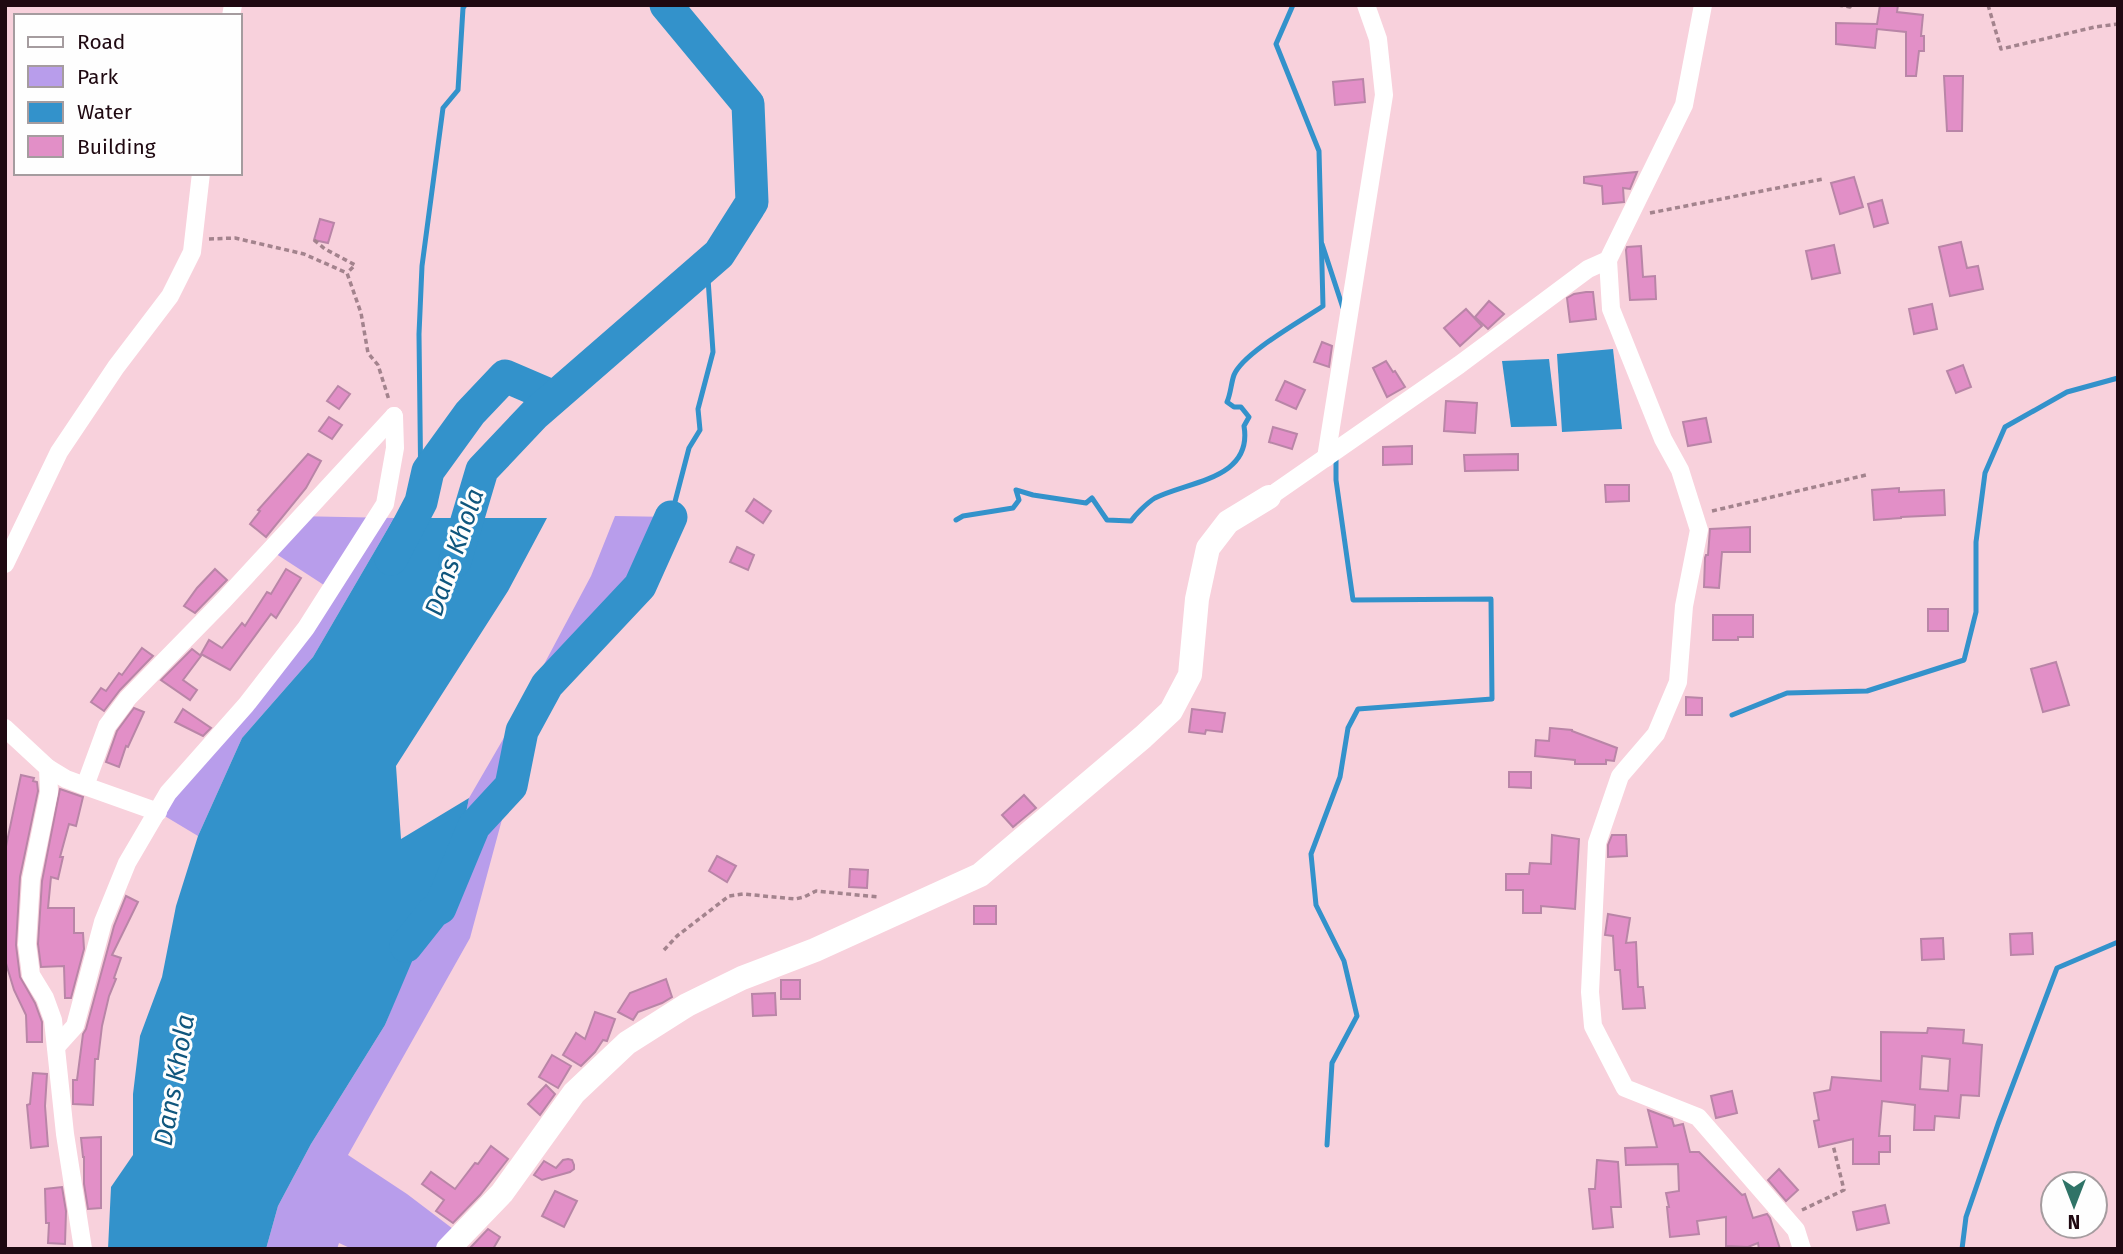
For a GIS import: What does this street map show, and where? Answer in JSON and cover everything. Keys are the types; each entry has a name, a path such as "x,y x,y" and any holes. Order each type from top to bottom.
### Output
{"street":[{"path":"1326,457 1384,95 1378,39 1366,5"},
{"path":"1703,5 1684,105 1608,260 1611,309 1663,439 1680,470 1699,530 1684,606 1678,682 1656,734 1620,776 1597,843 1590,992 1593,1026 1625,1088 1698,1116 1796,1230 1802,1249"},
{"path":"5,564 59,452 116,366 170,296 192,251 201,175"},
{"path":"448,1249 502,1193 575,1093 627,1043 687,1006 742,978 815,950 980,875 1143,737 1171,711 1190,675 1197,599 1208,548 1228,522 1459,365 1588,269 1608,260"},
{"path":"85,786 107,726 128,698 224,600 394,416"},
{"path":"57,1047 75,1026 103,922 127,863 168,793 246,705 306,628 385,504 395,448 394,416"},
{"path":"5,728 48,768 66,779 158,811"},
{"path":"48,768 49,792 31,879 27,944 31,975 45,998 53,1020 65,1134 83,1249"}],"path":[{"path":"1838,5 1850,5"},
{"path":"1988,5 2001,49 2118,24"},
{"path":"1628,218 1823,178"},
{"path":"192,240 234,238 304,254 347,273 361,313 368,353 378,365 394,416"},
{"path":"314,240 355,265 347,273"},
{"path":"1694,514 1867,475"},
{"path":"664,950 677,936 729,896 743,894 795,899 816,891 886,899"},
{"path":"1785,1218 1844,1190 1833,1145"}],"green space":[{"path":"293,516 394,518 313,657 242,738 198,836 158,812 330,589 267,548"},
{"path":"615,516 671,517 640,586 547,684 522,731 511,786 470,938 348,1155 407,1194 461,1235 448,1249 352,1249 339,1243 337,1249 266,1249 278,1206 311,1144 385,1025 463,828 469,798 516,717 591,576"}],"water":[{"path":"1613,349 1622,429 1562,432 1557,354"},
{"path":"1549,359 1557,426 1511,427 1502,361"},
{"path":"394,518 547,518 508,591 396,766 401,839 469,798 463,828 433,912 385,1025 311,1144 278,1206 266,1249 108,1249 111,1187 133,1155 133,1094 140,1036 162,977 176,906 198,836 242,738 313,657"}],"building":[{"path":"1880,5 1898,5 1897,12 1923,15 1921,36 1924,36 1924,51 1919,51 1916,76 1906,76 1906,32 1877,29 1875,48 1836,44 1836,23 1877,24"},
{"path":"1944,76 1963,76 1962,131 1947,131"},
{"path":"1363,79 1365,102 1335,105 1333,82"},
{"path":"1637,172 1630,189 1623,188 1624,202 1603,204 1602,186 1584,183 1584,177"},
{"path":"1854,177 1863,207 1840,214 1831,183"},
{"path":"1882,200 1888,223 1874,227 1868,204"},
{"path":"320,219 334,223 328,243 314,240"},
{"path":"1961,242 1967,268 1978,266 1983,289 1950,296 1939,247"},
{"path":"1834,245 1840,273 1812,279 1806,251"},
{"path":"1641,246 1643,277 1655,276 1656,299 1630,300 1626,250 1627,247"},
{"path":"1593,292 1596,319 1570,322 1567,298"},
{"path":"1489,301 1504,314 1488,329 1475,317"},
{"path":"1932,304 1937,329 1914,334 1909,309"},
{"path":"1466,309 1482,326 1460,346 1444,328"},
{"path":"1322,342 1332,346 1329,367 1314,362"},
{"path":"1386,361 1405,387 1387,397 1373,368"},
{"path":"1963,365 1971,387 1956,393 1947,371"},
{"path":"1285,381 1305,390 1296,409 1276,400"},
{"path":"338,386 350,394 339,409 327,401"},
{"path":"1446,401 1477,403 1475,433 1444,431"},
{"path":"329,417 342,425 332,439 319,431"},
{"path":"1706,418 1711,442 1688,446 1683,422"},
{"path":"1273,427 1297,434 1292,449 1269,442"},
{"path":"1412,446 1412,464 1383,465 1383,447"},
{"path":"308,454 321,461 306,488 266,537 250,524 260,511 258,510"},
{"path":"1518,454 1518,470 1465,471 1464,455"},
{"path":"1605,485 1629,485 1629,501 1606,502"},
{"path":"1899,488 1899,492 1944,490 1945,515 1874,520 1872,490"},
{"path":"754,499 771,511 763,523 746,511"},
{"path":"1750,527 1750,552 1722,552 1719,588 1704,587 1710,529"},
{"path":"737,547 754,555 748,570 730,562"},
{"path":"215,569 227,580 195,613 184,606"},
{"path":"286,569 301,578 276,618 271,614 230,670 201,654 209,640 222,648 242,623 245,626 267,592 271,594"},
{"path":"1928,609 1948,609 1948,631 1928,631"},
{"path":"1713,615 1753,615 1753,637 1713,640"},
{"path":"142,648 153,656 104,711 91,702 101,688 106,691 119,673 122,675"},
{"path":"192,649 201,656 183,680 197,690 190,700 161,680"},
{"path":"2056,662 2069,705 2043,712 2031,669"},
{"path":"1686,697 1702,698 1702,715 1686,715"},
{"path":"134,708 144,712 128,747 126,746 119,767 106,762 117,731"},
{"path":"183,709 211,728 203,736 175,722"},
{"path":"1192,709 1225,713 1222,732 1189,732"},
{"path":"1550,728 1572,730 1617,748 1614,761 1606,760 1606,764 1575,764 1575,760 1535,756 1536,740 1549,741"},
{"path":"1509,772 1531,772 1531,788 1509,787"},
{"path":"21,775 34,778 38,791 20,877 16,945 20,977 42,1022 42,1042 27,1042 26,1015 14,990 5,960 5,851"},
{"path":"60,789 83,797 76,826 69,824 60,857 63,857 58,879 51,877 48,908 74,908 74,933 83,933 84,949 71,998 65,998 64,966 41,967 38,944 42,881"},
{"path":"1024,795 1036,808 1013,827 1002,815"},
{"path":"1552,835 1579,839 1575,909 1541,906 1541,913 1523,913 1523,890 1506,890 1506,874 1529,874 1530,863 1551,864"},
{"path":"1612,835 1626,835 1627,856 1608,857 1608,845"},
{"path":"717,856 736,866 727,882 709,871"},
{"path":"850,869 868,870 867,888 849,887"},
{"path":"126,896 138,902 112,955 121,958 102,1026 98,1059 95,1059 93,1105 73,1104 73,1080 77,1080 83,1034 114,926"},
{"path":"974,906 996,906 996,924 974,924"},
{"path":"1608,914 1630,918 1626,943 1636,942 1638,987 1643,987 1645,1008 1623,1009 1620,970 1615,970 1613,936 1605,935"},
{"path":"2032,933 2033,954 2011,955 2010,934"},
{"path":"1943,938 1944,959 1922,960 1921,939"},
{"path":"666,979 672,997 638,1012 633,1020 618,1012 630,993"},
{"path":"781,980 800,980 800,999 781,999"},
{"path":"775,993 776,1015 753,1016 752,994"},
{"path":"595,1012 615,1019 607,1041 603,1040 581,1066 563,1055 576,1033 585,1039"},
{"path":"1928,1028 1964,1030 1963,1043 1982,1045 1979,1096 1961,1095 1959,1118 1935,1116 1934,1130 1914,1130 1915,1105 1882,1101 1879,1136 1890,1136 1890,1152 1879,1152 1879,1164 1853,1164 1853,1139 1819,1147 1814,1121 1819,1120 1814,1093 1830,1090 1832,1077 1881,1081 1881,1032 1927,1033","holes":["1922,1056 1950,1059 1948,1091 1920,1089"]},
{"path":"552,1055 571,1066 558,1088 539,1077"},
{"path":"33,1073 47,1074 45,1106 48,1146 31,1148 27,1105 30,1104"},
{"path":"546,1085 555,1094 540,1115 528,1104"},
{"path":"1732,1091 1737,1113 1716,1118 1711,1096"},
{"path":"1648,1110 1672,1119 1674,1126 1683,1124 1690,1152 1699,1152 1742,1195 1745,1194 1753,1218 1767,1214 1780,1249 1759,1249 1758,1243 1748,1247 1726,1246 1726,1217 1697,1221 1699,1234 1670,1237 1666,1193 1679,1191 1678,1164 1626,1165 1625,1148 1657,1147"},
{"path":"101,1137 101,1208 88,1209 81,1138"},
{"path":"491,1146 508,1159 480,1195 453,1223 436,1211 444,1200 422,1184 431,1172 455,1189"},
{"path":"563,1160 572,1160 574,1165 570,1172 542,1180 534,1175 544,1161 556,1168"},
{"path":"1597,1160 1618,1162 1621,1207 1611,1207 1613,1227 1593,1229 1589,1189 1595,1189"},
{"path":"1779,1169 1798,1190 1786,1201 1768,1180"},
{"path":"62,1187 66,1211 65,1244 48,1243 49,1223 46,1223 45,1189"},
{"path":"555,1191 577,1201 564,1227 542,1216"},
{"path":"1885,1205 1889,1223 1857,1230 1853,1212"},
{"path":"488,1229 500,1237 493,1249 469,1249"}],"waterway":[{"path":"421,502 419,334 422,266 443,108 458,90 465,5"},
{"name":"Dans Khola","path":"455,561 482,470 535,414 719,254 752,202 748,104 666,5"},
{"path":"956,520 963,516 1013,508 1019,500 1016,490 1086,503 1092,498 1107,520 1131,521 1155,498 1216,475 1229,468 1239,457 1244,444 1244,426 1249,417 1241,407 1234,407 1227,402 1234,375 1260,347 1323,306 1319,151 1276,44 1293,5"},
{"path":"1322,244 1343,308"},
{"path":"671,517 689,448 700,430 698,409 713,352 707,264"},
{"path":"391,559 421,502 428,471 470,413 505,376 554,397"},
{"path":"1732,715 1787,693 1867,691 1964,660 1976,612 1976,542 1985,473 2005,427 2067,392 2118,378"},
{"path":"1327,1145 1332,1063 1357,1016 1344,961 1316,905 1311,854 1340,777 1348,728 1358,709 1492,699 1491,599 1353,600 1336,480 1336,456"},
{"path":"406,946 433,912 440,908 474,826 511,786 522,731 547,685 640,586 671,517"},
{"path":"1962,1249 1966,1217 2057,968 2118,942"}]}
